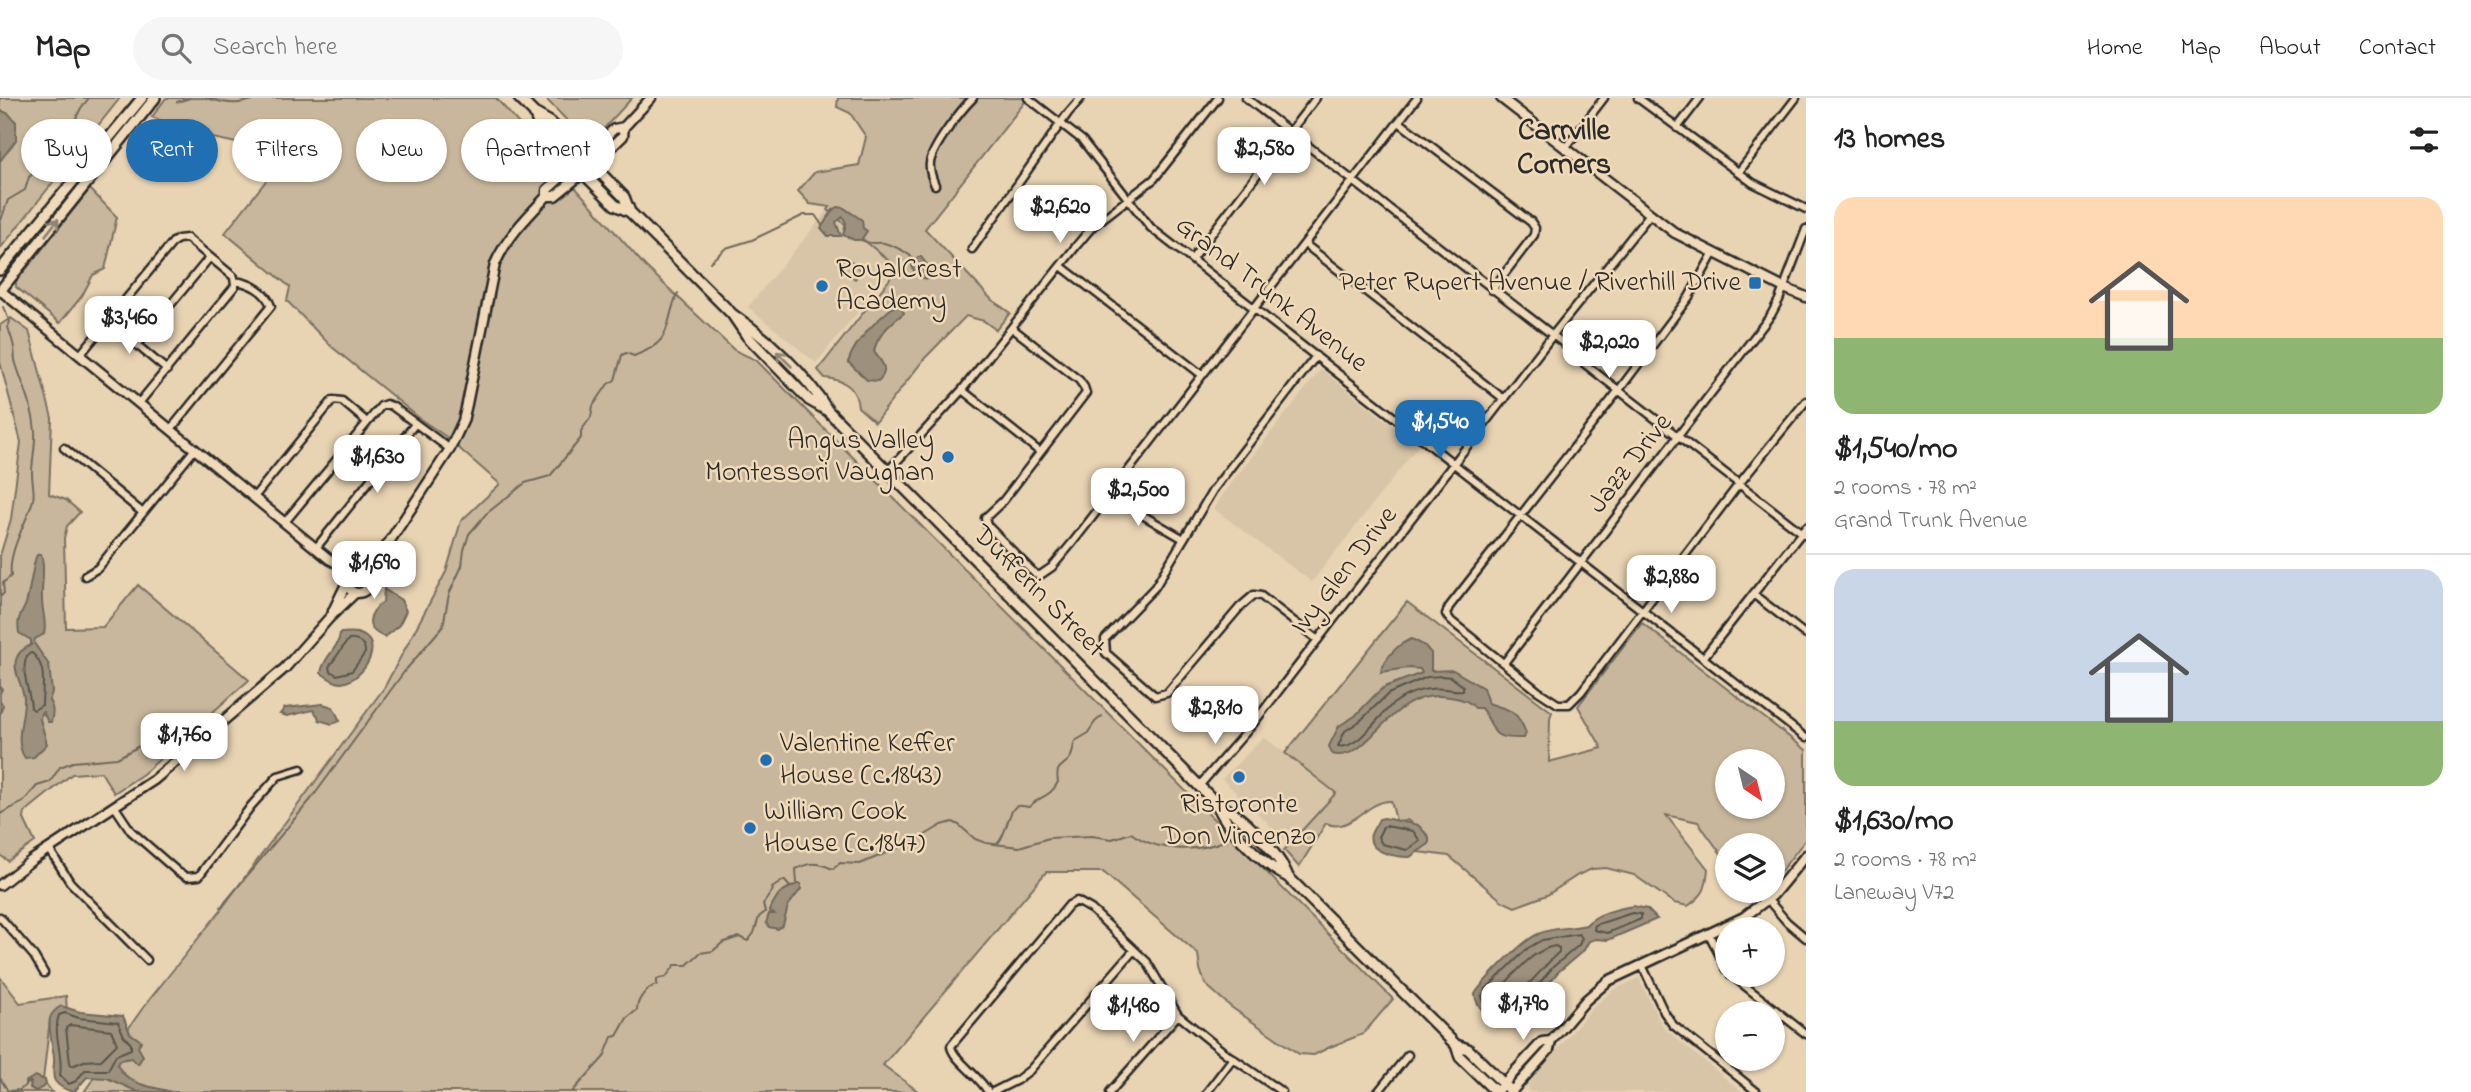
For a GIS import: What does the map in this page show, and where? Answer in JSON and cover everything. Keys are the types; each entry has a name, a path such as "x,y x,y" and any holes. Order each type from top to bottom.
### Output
{"main road":[{"path":"0,270 142,98"},
{"path":"0,291 155,98"},
{"name":"Dufferin Street","path":"519,98 534,113 545,119"},
{"name":"Dufferin Street","path":"534,113 536,119"},
{"name":"Dufferin Street","path":"593,182 615,205 631,212 732,314 747,336 809,400 828,411 1217,804 1222,818 1273,870 1288,877 1456,1045 1460,1057 1496,1092"},
{"name":"Dufferin Street","path":"610,182 625,197 631,212"},
{"name":"Dufferin Street","path":"1456,1045 1468,1049 1512,1092"}],"street":[{"path":"615,129 624,127 651,98"},
{"path":"935,185 929,171 934,150 973,98"},
{"name":"Grand Trunk Avenue","path":"1028,98 1093,152 1151,228 1806,738"},
{"path":"972,249 1081,98"},
{"path":"887,472 962,390 1092,227 1154,179 1218,98"},
{"path":"1246,98 1678,437 1804,532 1703,658"},
{"path":"1192,259 1316,98"},
{"path":"1012,328 1084,387 1086,393 1003,500 985,518 987,525 1039,576 1052,567 1113,491 1418,98"},
{"path":"1502,98 1675,233 1713,254 1806,297"},
{"path":"1566,146 1604,98"},
{"path":"1638,98 1753,183 1806,209"},
{"path":"1677,128 1700,98"},
{"path":"1738,173 1796,98"},
{"path":"1399,122 1535,228 1534,235 1492,290"},
{"path":"615,144 623,136 624,127"},
{"path":"0,885 49,849 154,780 285,668 330,617 355,593 366,589 380,556 450,449 463,421 495,264 510,235 547,196 547,190 556,182"},
{"path":"547,196 555,196 571,182"},
{"name":"Ivy Glen Drive","path":"1199,786 1244,735 1552,336 1650,214"},
{"name":"Jazz Drive","path":"1504,663 1771,315 1806,229"},
{"path":"80,355 178,239 187,238 232,275 235,281 233,290 139,403"},
{"path":"1306,245 1504,399"},
{"path":"1713,254 1689,297 1448,607 1446,614 1451,621 1558,704 1569,704 1806,401"},
{"path":"137,345 210,257"},
{"path":"1061,266 1202,375"},
{"path":"171,429 271,306 268,299 249,283 235,281"},
{"path":"0,291 351,576"},
{"path":"108,321 167,370"},
{"path":"1316,356 1213,490 1155,587 1105,639 1106,653 1155,696 1167,693 1240,607 1254,595 1261,596 1318,640"},
{"path":"962,390 1040,453"},
{"path":"254,497 333,400 342,401 367,422"},
{"path":"285,522 381,406 388,404 450,449"},
{"path":"316,548 415,424"},
{"path":"64,448 143,513"},
{"path":"85,576 98,568 195,449"},
{"path":"1113,491 1144,516 1182,538"},
{"path":"330,617 351,576 380,556"},
{"path":"351,576 364,573 368,579"},
{"path":"351,576 348,588 355,593"},
{"path":"1753,594 1806,635"},
{"path":"115,807 131,831 178,872 187,877 199,876 251,806 278,776 301,769"},
{"path":"49,849 71,881 147,960"},
{"path":"1785,880 1806,855"},
{"path":"1134,950 1030,1070 1017,1080 990,1092 953,1054 951,1046 1069,905 1077,901 1086,904 1134,950 1156,974 1178,1015 1233,1058 1283,1092"},
{"path":"1512,1092 1549,1050 1551,1041 1593,993 1608,981 1744,917 1764,903"},
{"path":"1771,903 1806,938"},
{"path":"0,917 34,956 44,973"},
{"path":"1709,934 1715,946"},
{"path":"1642,965 1673,1026 1757,1092"},
{"path":"1746,987 1806,1034"},
{"path":"1110,1092 1178,1015"},
{"path":"1496,1092 1542,1042 1551,1041"},
{"path":"1378,1092 1408,1055"},
{"path":"1207,1092 1233,1058"}],"shaded area":[{"path":"0,98 120,98 103,119 21,119 21,182 53,182 0,249"},
{"path":"166,98 496,98 515,119 461,119 461,182 570,182 645,266 734,350 756,360 1393,999 1363,1034 1314,1055 1299,1054 1231,1007 1205,984 1198,954 1103,872 1046,872 883,1065 919,1092 84,1092 142,1009 220,911 384,688 446,572 461,521 500,484 445,436 332,347 287,301 290,287 225,233 265,182 342,182 342,119 232,119 232,142 218,139 218,119 152,117"},
{"path":"545,98 632,98 613,119 566,119"},
{"path":"838,98 1028,98 925,229 991,299 1010,313 996,330 984,321 966,316 925,358 875,422 858,407 855,394 848,386 825,378 818,370 889,280 895,266 828,210 830,207 810,204 798,191 815,172 859,165 866,137 850,113 837,107"},
{"path":"90,189 117,217 105,269 93,275 82,296 60,323 16,287 16,282"},
{"name":"RoyalCrest Academy","path":"828,210 896,266 816,363 748,307"},
{"path":"846,257 862,271 855,279 839,267"},
{"path":"11,318 29,331 52,418 49,494 66,500 80,512 67,526 64,538 66,628 103,627 138,585 249,680 143,774 114,793 101,772 72,774 25,812 24,819 35,842 8,861 0,855 0,556 11,519 21,442 0,362 0,325"},
{"path":"1321,369 1418,446 1312,582 1214,509 1228,487"},
{"path":"1407,602 1552,712 1549,762 1602,748 1578,706 1642,623 1806,750 1806,839 1785,866 1785,833 1715,833 1715,845 1698,822 1666,815 1708,869 1704,890 1688,906 1674,903 1634,875 1606,868 1592,869 1578,875 1547,895 1515,907 1502,901 1449,856 1418,852 1429,840 1407,820 1397,824 1391,801 1375,805 1343,824 1326,823 1299,867 1284,850 1336,793 1285,753"},
{"path":"1264,737 1336,793 1289,844 1222,779"},
{"path":"0,977 20,1003 66,996 67,1013 50,1019 43,1080 52,1092 0,1092"},
{"path":"1639,978 1666,1030 1742,1092 1529,1092 1528,1085 1593,1007 1613,990"}],"water":[{"path":"0,110 9,114 16,122 16,140 0,161"},
{"path":"838,207 862,220 863,228 867,231 861,240 843,235 846,223 843,217 836,222 841,236 828,236 821,228"},
{"path":"918,257 921,257 932,271 927,279 913,269"},
{"path":"893,307 901,307 904,313 881,335 874,352 882,363 884,373 878,381 867,380 848,362 861,338"},
{"path":"41,554 45,630 34,643 49,665 52,692 49,701 53,714 51,722 48,722 43,712 41,713 40,719 47,744 34,757 25,758 20,744 24,698 15,665 18,655 31,645 31,640 19,633 19,617 26,605 35,560 37,555"},
{"path":"384,589 401,600 406,611 399,625 385,637 373,630 370,621 374,611 383,602"},
{"path":"340,633 357,633 366,637 371,644 369,660 364,668 349,681 341,683 321,673"},
{"path":"1412,639 1431,653 1431,671 1453,670 1483,688 1488,703 1507,709 1515,715 1526,733 1524,738 1498,735 1481,708 1475,708 1464,700 1428,697 1410,703 1395,713 1358,748 1346,754 1332,754 1329,746 1339,726 1355,716 1385,687 1422,673 1420,669 1408,668 1381,672 1393,651"},
{"path":"323,704 333,707 340,721 332,724 319,720 313,710 287,716 280,714 285,708"},
{"path":"1379,819 1418,825 1429,837 1429,844 1410,857 1391,855 1378,850 1373,846 1371,834"},
{"path":"801,884 801,889 788,906 783,925 778,929 769,927 766,923 769,914 774,914 769,911 775,900 783,891"},
{"path":"1633,906 1647,909 1657,919 1608,940 1589,941 1584,950 1558,972 1529,1007 1514,1018 1504,1022 1489,1015 1478,1004 1475,994 1480,987 1504,961 1531,938 1550,930 1586,925 1601,915"},
{"path":"61,1006 80,1012 123,1016 130,1033 141,1041 138,1047 143,1056 138,1064 131,1058 120,1060 117,1064 121,1071 133,1081 171,1092 138,1092 107,1078 87,1077 74,1092 59,1085 53,1075 50,1018"},
{"path":"35,1076 45,1080 46,1085 36,1091 30,1088 31,1083 25,1084"}],"waterway":[{"path":"0,223 8,200 25,190 29,177 46,162 48,151 61,133 72,126 89,98"},
{"path":"177,102 190,98"},
{"path":"206,98 232,103 259,98"},
{"path":"710,262 726,248 752,240 804,215 815,215 822,225"},
{"path":"861,240 884,243 905,252 915,260"},
{"path":"221,907 312,798 404,672 443,626 449,594 462,566 469,534 486,514 525,483 550,476 581,438 581,431 591,417 593,406 608,384 615,380 622,355 626,353 634,356 662,338 678,293"},
{"path":"0,597 4,593 3,583 11,576 12,557 33,500 35,436 30,404 15,362 14,345 8,327 10,322 3,307"},
{"path":"0,686 0,693"},
{"path":"0,701 3,705 0,714"},
{"path":"0,814 23,802 37,786 50,782 60,767 73,762 117,758 143,744 181,714 198,713"},
{"path":"997,844 1012,811 1019,806 1029,807 1052,791 1058,782 1059,769 1071,757 1075,741 1087,734 1102,716"},
{"path":"797,884 796,869 801,867 814,864 833,869 840,863 860,864 953,822 975,839 1019,847 1049,838 1092,836 1112,839 1131,833 1153,844 1190,849 1226,840"},
{"path":"572,1092 604,1057 612,1037 617,1036 627,1018 637,1010 643,994 657,985 657,979 666,977 675,965 687,965 700,953 713,951 722,943 739,937 748,941 754,933 759,917 765,912 763,904 772,888 784,880 790,887"},
{"path":"0,1078 8,1091 20,1090 30,1081"}],"place":[{"name":"Peter Rupert Avenue / Riverhill Drive","path":"1755,283"},
{"name":"RoyalCrest Academy","path":"822,286"},
{"name":"Angus Valley Montessori Vaughan","path":"948,457"},
{"name":"Valentine Keffer House (c.1843)","path":"766,760"},
{"name":"Ristoronte Don Vincenzo","path":"1239,777"},
{"name":"William Cook House (c.1847)","path":"750,828"}],"district":[{"name":"Carrville Corners","path":"1564,149"}]}
